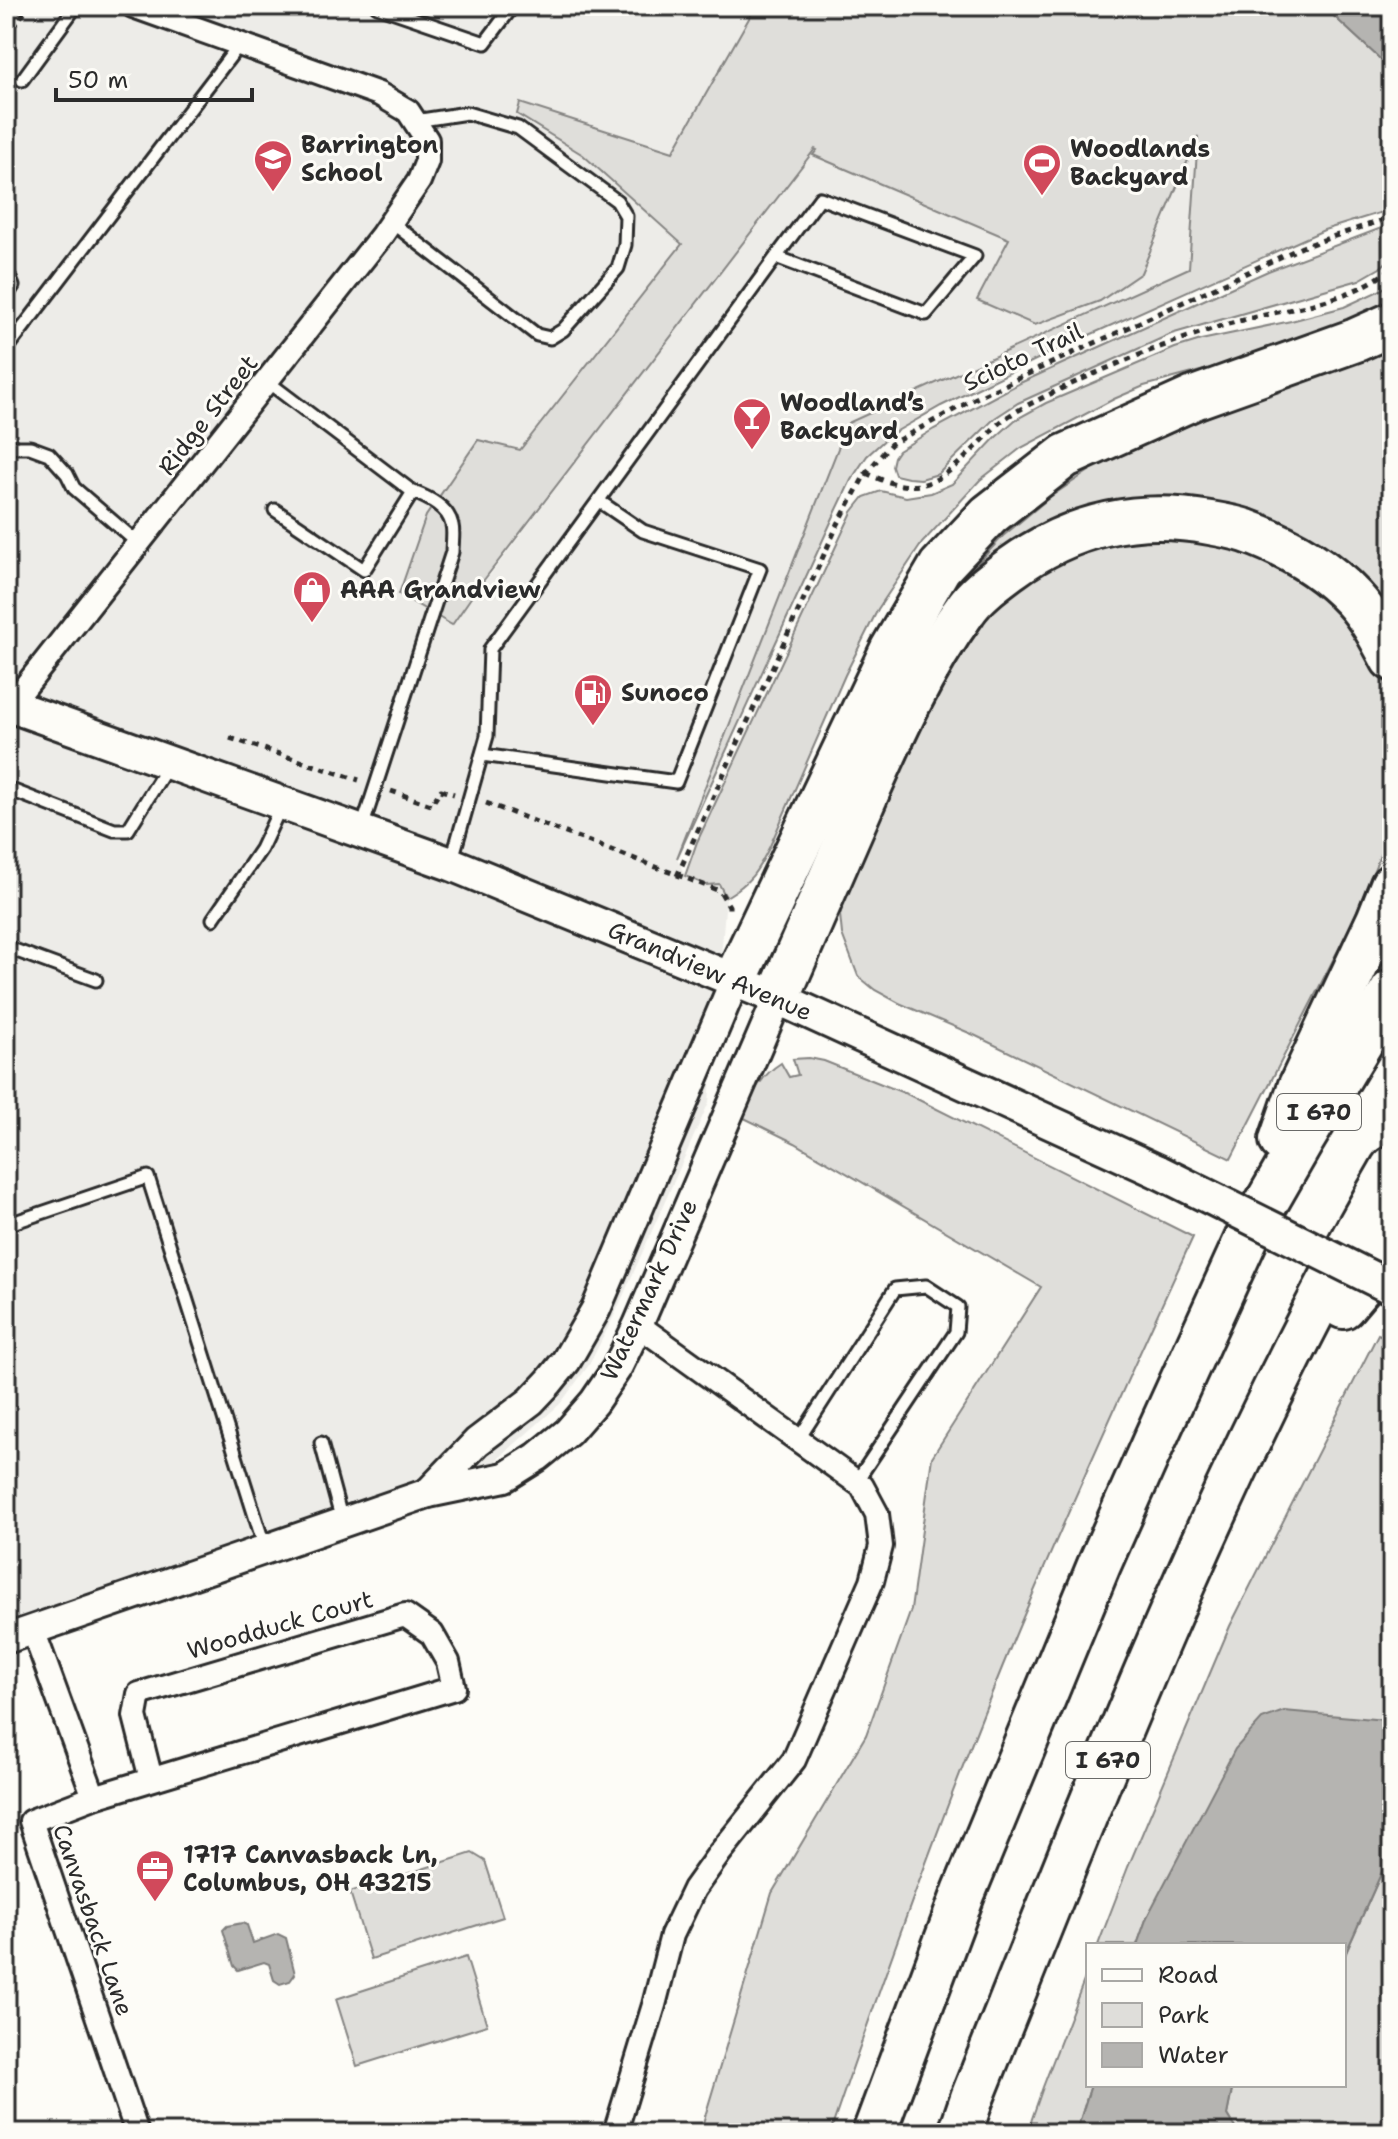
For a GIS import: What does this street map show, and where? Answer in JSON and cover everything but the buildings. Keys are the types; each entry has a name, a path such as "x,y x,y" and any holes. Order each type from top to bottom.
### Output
{"highway":[{"path":"735,980 892,649 940,567 989,515 1065,456 1194,398 1392,324"},
{"path":"778,998 895,731 930,666 966,608 996,579 1032,553 1068,534 1110,521 1191,519 1243,530 1281,546 1319,568 1354,598 1380,635 1392,659"},
{"path":"1248,1235 1299,1088 1392,885"},
{"name":"I 670","path":"874,2133 964,1892 1099,1565 1155,1439 1248,1235 1392,991"},
{"name":"I 670","path":"960,2133 1141,1680 1183,1583 1271,1394 1348,1245 1392,1168"},
{"path":"1271,1394 1377,1267 1392,1243"}],"main road":[{"name":"Grandview Avenue","path":"7,707 170,762 451,864 778,998 1159,1172 1392,1288"}],"street":[{"path":"133,6 379,94 408,111 421,130"},
{"name":"Ridge Street","path":"7,707 268,382 391,222 419,181 427,161 421,130"},
{"name":"Watermark Drive","path":"428,1493 477,1442 540,1391 566,1361 582,1335 596,1309 735,980"},
{"name":"Watermark Drive","path":"6,1639 428,1493 505,1477 568,1432 594,1402 617,1368 638,1325 778,998"},
{"path":"615,2133 672,1935 694,1889 794,1760 872,1581 881,1546 877,1514 869,1495 856,1482 638,1325"},
{"name":"Woodduck Court","path":"94,1797 454,1688 448,1662 432,1634 405,1615 139,1694 135,1716 151,1779"},
{"name":"Canvasback Lane","path":"33,1630 94,1797 31,1821 137,2133"}],"lane":[{"path":"22,80 76,6"},
{"path":"377,6 485,43 513,6"},
{"path":"6,350 10,336 239,45"},
{"path":"391,222 537,335 550,338 563,330 618,268 625,245 626,216 617,201 518,128 467,113 421,130"},
{"path":"451,864 487,736 490,649 776,257 820,198 975,256 926,314 776,257"},
{"path":"6,269 13,286 6,297"},
{"path":"268,382 413,492 427,497 443,509 452,524 452,552 361,831"},
{"path":"6,447 30,447 49,454 67,474 74,488 139,544"},
{"path":"275,510 364,570 413,492"},
{"path":"482,755 676,782 760,569 643,531 599,501"},
{"path":"6,788 114,830 128,830 170,762"},
{"path":"213,919 261,849 283,802"},
{"path":"6,947 96,980"},
{"path":"6,1225 148,1177 265,1548"},
{"path":"798,1440 895,1289 926,1286 958,1307 956,1332 856,1482"},
{"path":"321,1443 343,1522"}],"path":[{"path":"6,36 29,6"},
{"name":"Scioto Trail","path":"1392,217 1302,247 976,398 891,444 866,473 904,486 930,483 956,468 1002,421 1039,399 1133,358 1232,323 1358,289 1392,268"},
{"path":"677,876 838,524 866,473"}],"shaded area":[{"path":"6,6 756,6 673,152 520,103 517,114 583,155 683,244 520,450 452,625 815,148 824,152 914,18 1198,132 1189,268 848,423 677,858 685,876 706,885 719,884 726,897 709,1102 616,1312 589,1365 560,1404 490,1466 6,1642"}],"green space":[{"path":"756,6 1323,6 1392,70 1392,209 1324,230 1056,350 941,406 890,435 867,456 851,480 677,858 848,423 1189,268 1198,136 1141,273 1100,301 1035,325 977,300 1009,239 813,155 815,149 452,625 399,594 426,516 478,440 520,450 682,244 583,155 517,114 520,103 673,152"},
{"path":"1392,224 1392,257 1359,280 1171,334 1018,403 995,418 938,474 921,479 895,475 892,466 898,451 1020,383 1268,271"},
{"path":"1392,282 1392,304 1238,361 1144,386 1021,448 980,480 922,543 878,609 845,675 770,846 752,876 726,897 719,884 706,885 685,876 697,842 852,512 864,497 881,491 906,497 931,493 952,484 1015,420 1046,403 1175,348 1344,307"},
{"path":"1392,339 1392,628 1203,504 961,598 952,591 1003,536 1050,497 1095,467"},
{"path":"1130,537 1208,538 1284,567 1325,598 1351,625 1390,692 1392,814 1381,853 1352,923 1231,1159 875,990 858,976 842,934 840,915 848,888 902,761 950,669 982,621 1008,592 1035,572 1081,552"},
{"path":"809,1058 909,1095 1193,1237 1082,1481 992,1691 920,1879 830,2133 700,2133 772,1893 866,1735 911,1610 932,1457 1041,1287 795,1143 742,1117 767,1074 781,1063 789,1077 798,1075 793,1059"},
{"path":"1378,1334 1392,1340 1392,1724 1385,1720 1147,1917 1138,1943 1099,1943 1128,1867 1230,1626"},
{"path":"1392,1849 1392,2133 1238,2133 1227,2115 1233,2087 1346,2087 1346,1952"},
{"path":"472,1853 485,1861 503,1917 371,1959 350,1892"},
{"path":"466,1957 487,2025 357,2066 336,1999"},
{"path":"1086,1975 1086,2087 1090,2087 1076,2133 1027,2133"}],"water":[{"path":"1323,6 1392,6 1392,70"},
{"path":"1284,1711 1385,1720 1392,1724 1392,1849 1346,1952 1346,1943 1138,1943 1147,1917 1235,1749 1262,1719"},
{"path":"242,1923 247,1925 253,1943 278,1934 286,1938 295,1974 290,1981 280,1984 274,1980 269,1964 264,1962 238,1970 234,1966 223,1930"},
{"path":"1090,2087 1233,2087 1227,2115 1238,2133 1076,2133"}],"place":[{"name":"Barrington School","path":"273,193"},
{"name":"Woodlands Backyard","path":"1042,197"},
{"name":"Woodland’s Backyard","path":"752,451"},
{"name":"AAA Grandview","path":"312,624"},
{"name":"Sunoco","path":"593,727"},
{"name":"1717 Canvasback Ln, Columbus, OH 43215","path":"155,1903"}]}
